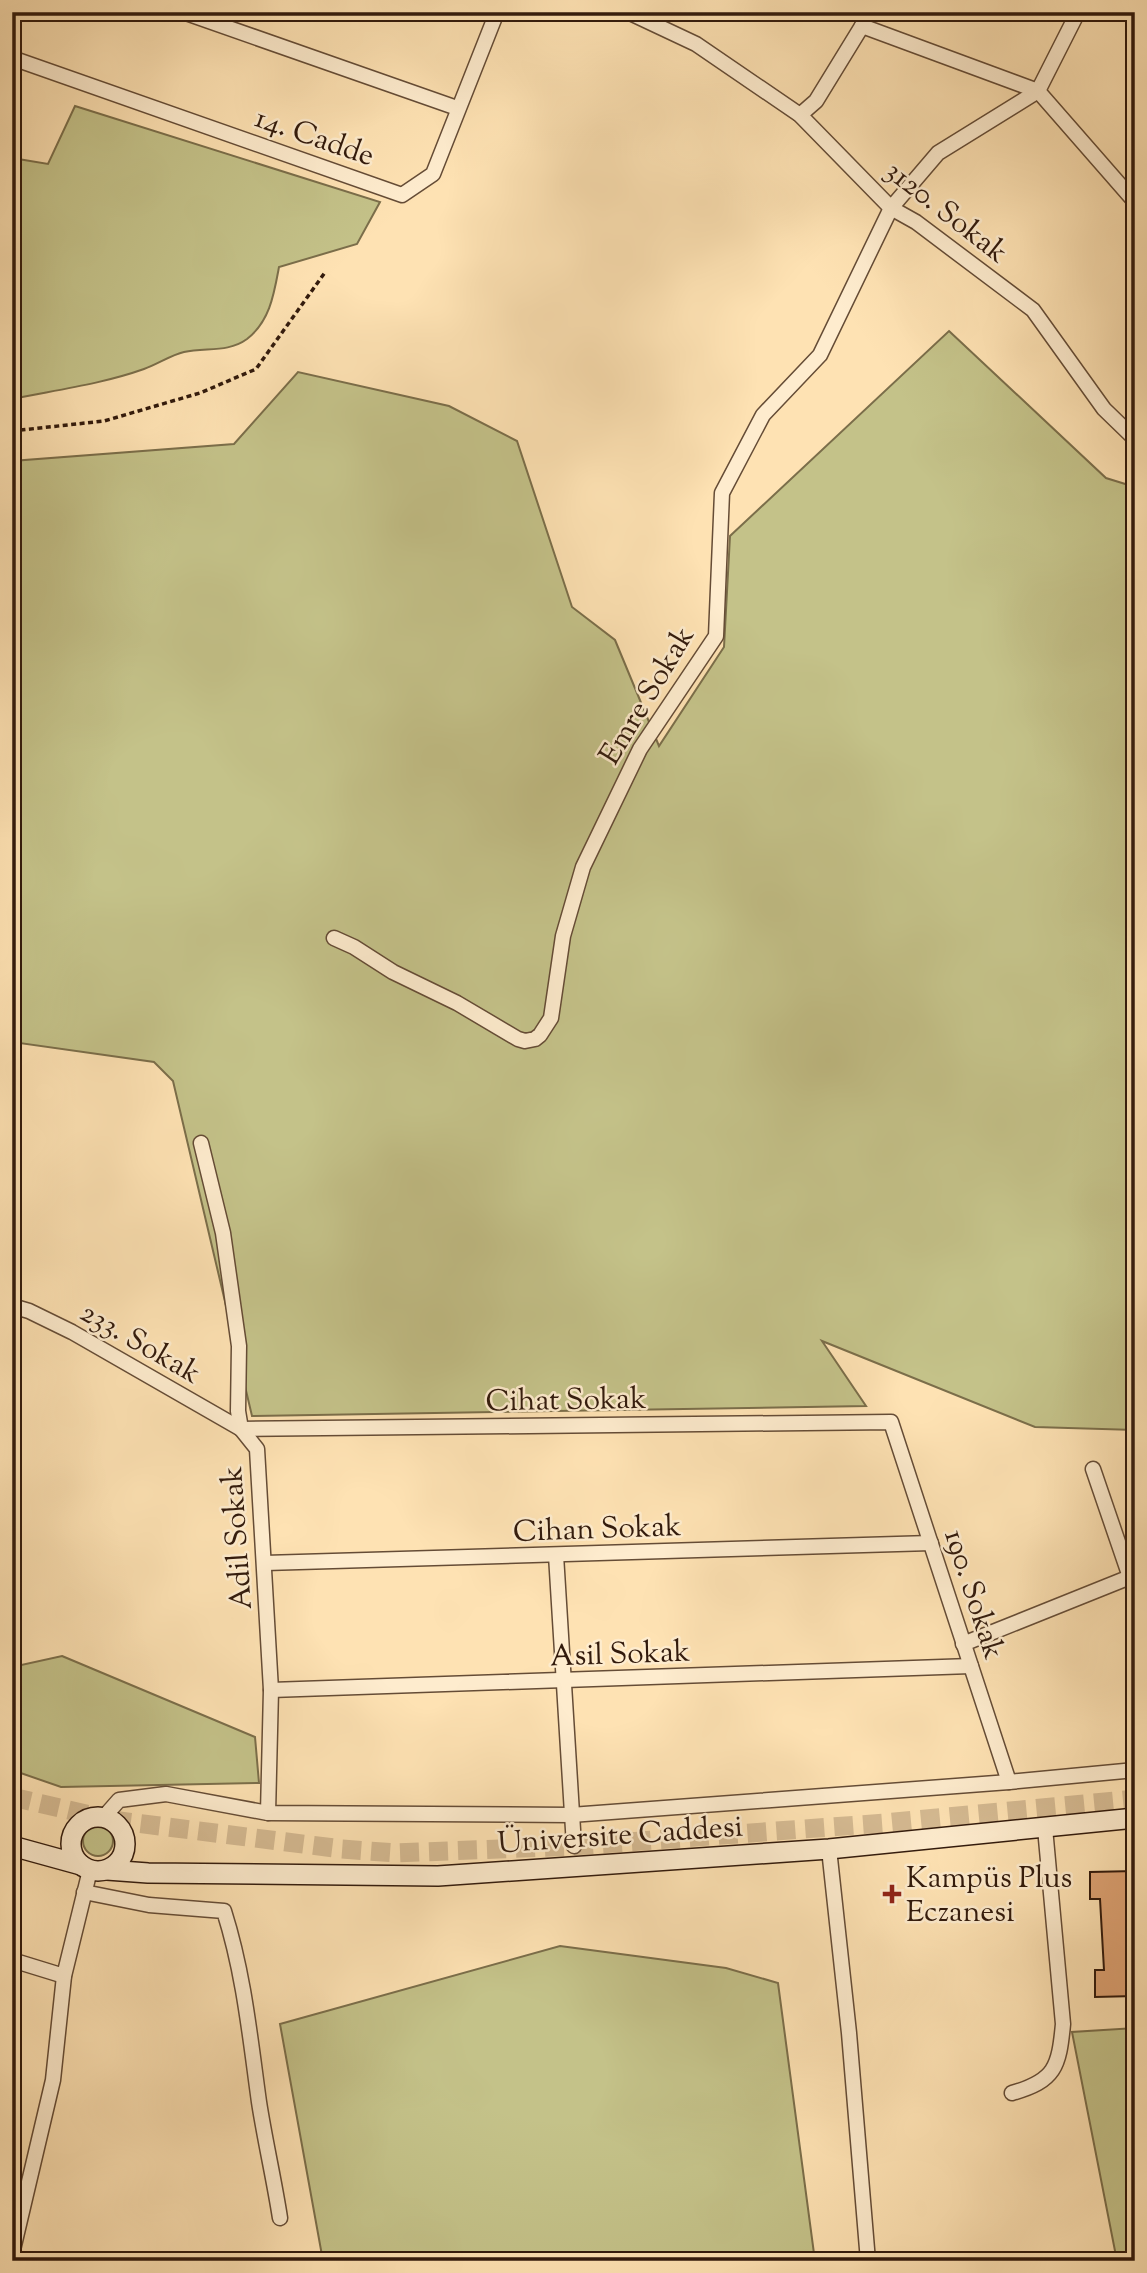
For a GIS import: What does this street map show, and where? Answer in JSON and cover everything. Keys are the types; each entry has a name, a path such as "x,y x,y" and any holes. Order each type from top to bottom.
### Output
{"street":[{"path":"183,12 457,108"},
{"name":"14. Cadde","path":"12,58 402,195 433,173 497,12"},
{"name":"3120. Sokak","path":"628,12 696,44 800,115 891,208 916,222 1033,310 1104,409 1135,439"},
{"path":"1038,91 1078,12"},
{"path":"800,115 816,101 864,19 1038,91 1135,202"},
{"name":"Emre Sokak","path":"334,938 354,947 393,972 457,1003 518,1039 525,1041 540,1035 551,1018 563,936 583,867 640,749 716,636 722,493 763,415 820,355 891,208 938,153 1038,91"},
{"name":"Adil Sokak","path":"201,1143 223,1233 237,1333 238,1411 241,1429 257,1449 271,1690 268,1813"},
{"name":"233. Sokak","path":"12,1306 29,1311 72,1332 241,1429"},
{"name":"Cihat Sokak","path":"241,1429 891,1422"},
{"name":"190. Sokak","path":"891,1422 1009,1783"},
{"path":"963,1644 1130,1577 1093,1469"},
{"name":"Cihan Sokak","path":"265,1563 931,1543"},
{"path":"556,1555 573,1846"},
{"name":"Asil Sokak","path":"271,1690 971,1666"},
{"path":"104,1817 119,1800 166,1794 268,1813 571,1815 1009,1783 1135,1770"},
{"path":"104,1817 119,1826 125,1842 121,1859 93,1868 71,1850 73,1832 86,1819 104,1817"},
{"name":"Üniversite Caddesi","path":"12,1846 93,1868 148,1873 438,1876 829,1849 1135,1818"},
{"path":"1012,2093 1034,2087 1049,2077 1057,2062 1061,2045 1063,2024 1045,1828"},
{"path":"829,1849 849,2033 868,2261"},
{"path":"12,2254 54,2080 64,1976 84,1892 93,1868"},
{"path":"84,1892 149,1905 224,1911 246,1998 260,2104 281,2218"},
{"path":"12,1960 64,1976"}],"path":[{"path":"12,431 104,421 200,393 256,369 326,271"}],"shaded area":[{"path":"75,106 380,202 357,244 279,267 266,315 255,332 240,343 225,348 184,352 112,379 12,399 12,158 48,164"},
{"path":"949,331 1106,478 1135,487 1135,1430 1035,1427 822,1341 866,1406 252,1416 173,1081 154,1062 12,1042 12,461 234,444 298,372 449,406 517,441 572,607 615,640 659,746 724,647 730,536"},
{"path":"62,1656 255,1737 259,1783 61,1787 12,1770 12,1667"},
{"path":"98,1826 104,1827 112,1835 112,1847 104,1855 98,1856 92,1855 84,1847 83,1841 84,1835 92,1827"},
{"path":"560,1946 726,1968 778,1983 815,2261 323,2261 280,2024"},
{"path":"1135,2028 1135,2261 1117,2261 1072,2032"}],"building":[{"path":"1135,1871 1135,1996 1095,1997 1095,1970 1104,1970 1100,1899 1090,1899 1090,1872"}],"tunnel":[{"path":"12,1797 95,1816"},
{"path":"112,1820 342,1849 396,1853 574,1846 885,1823 1135,1799"}],"place":[{"name":"Kampüs Plus Eczanesi","path":"892,1894"}]}
